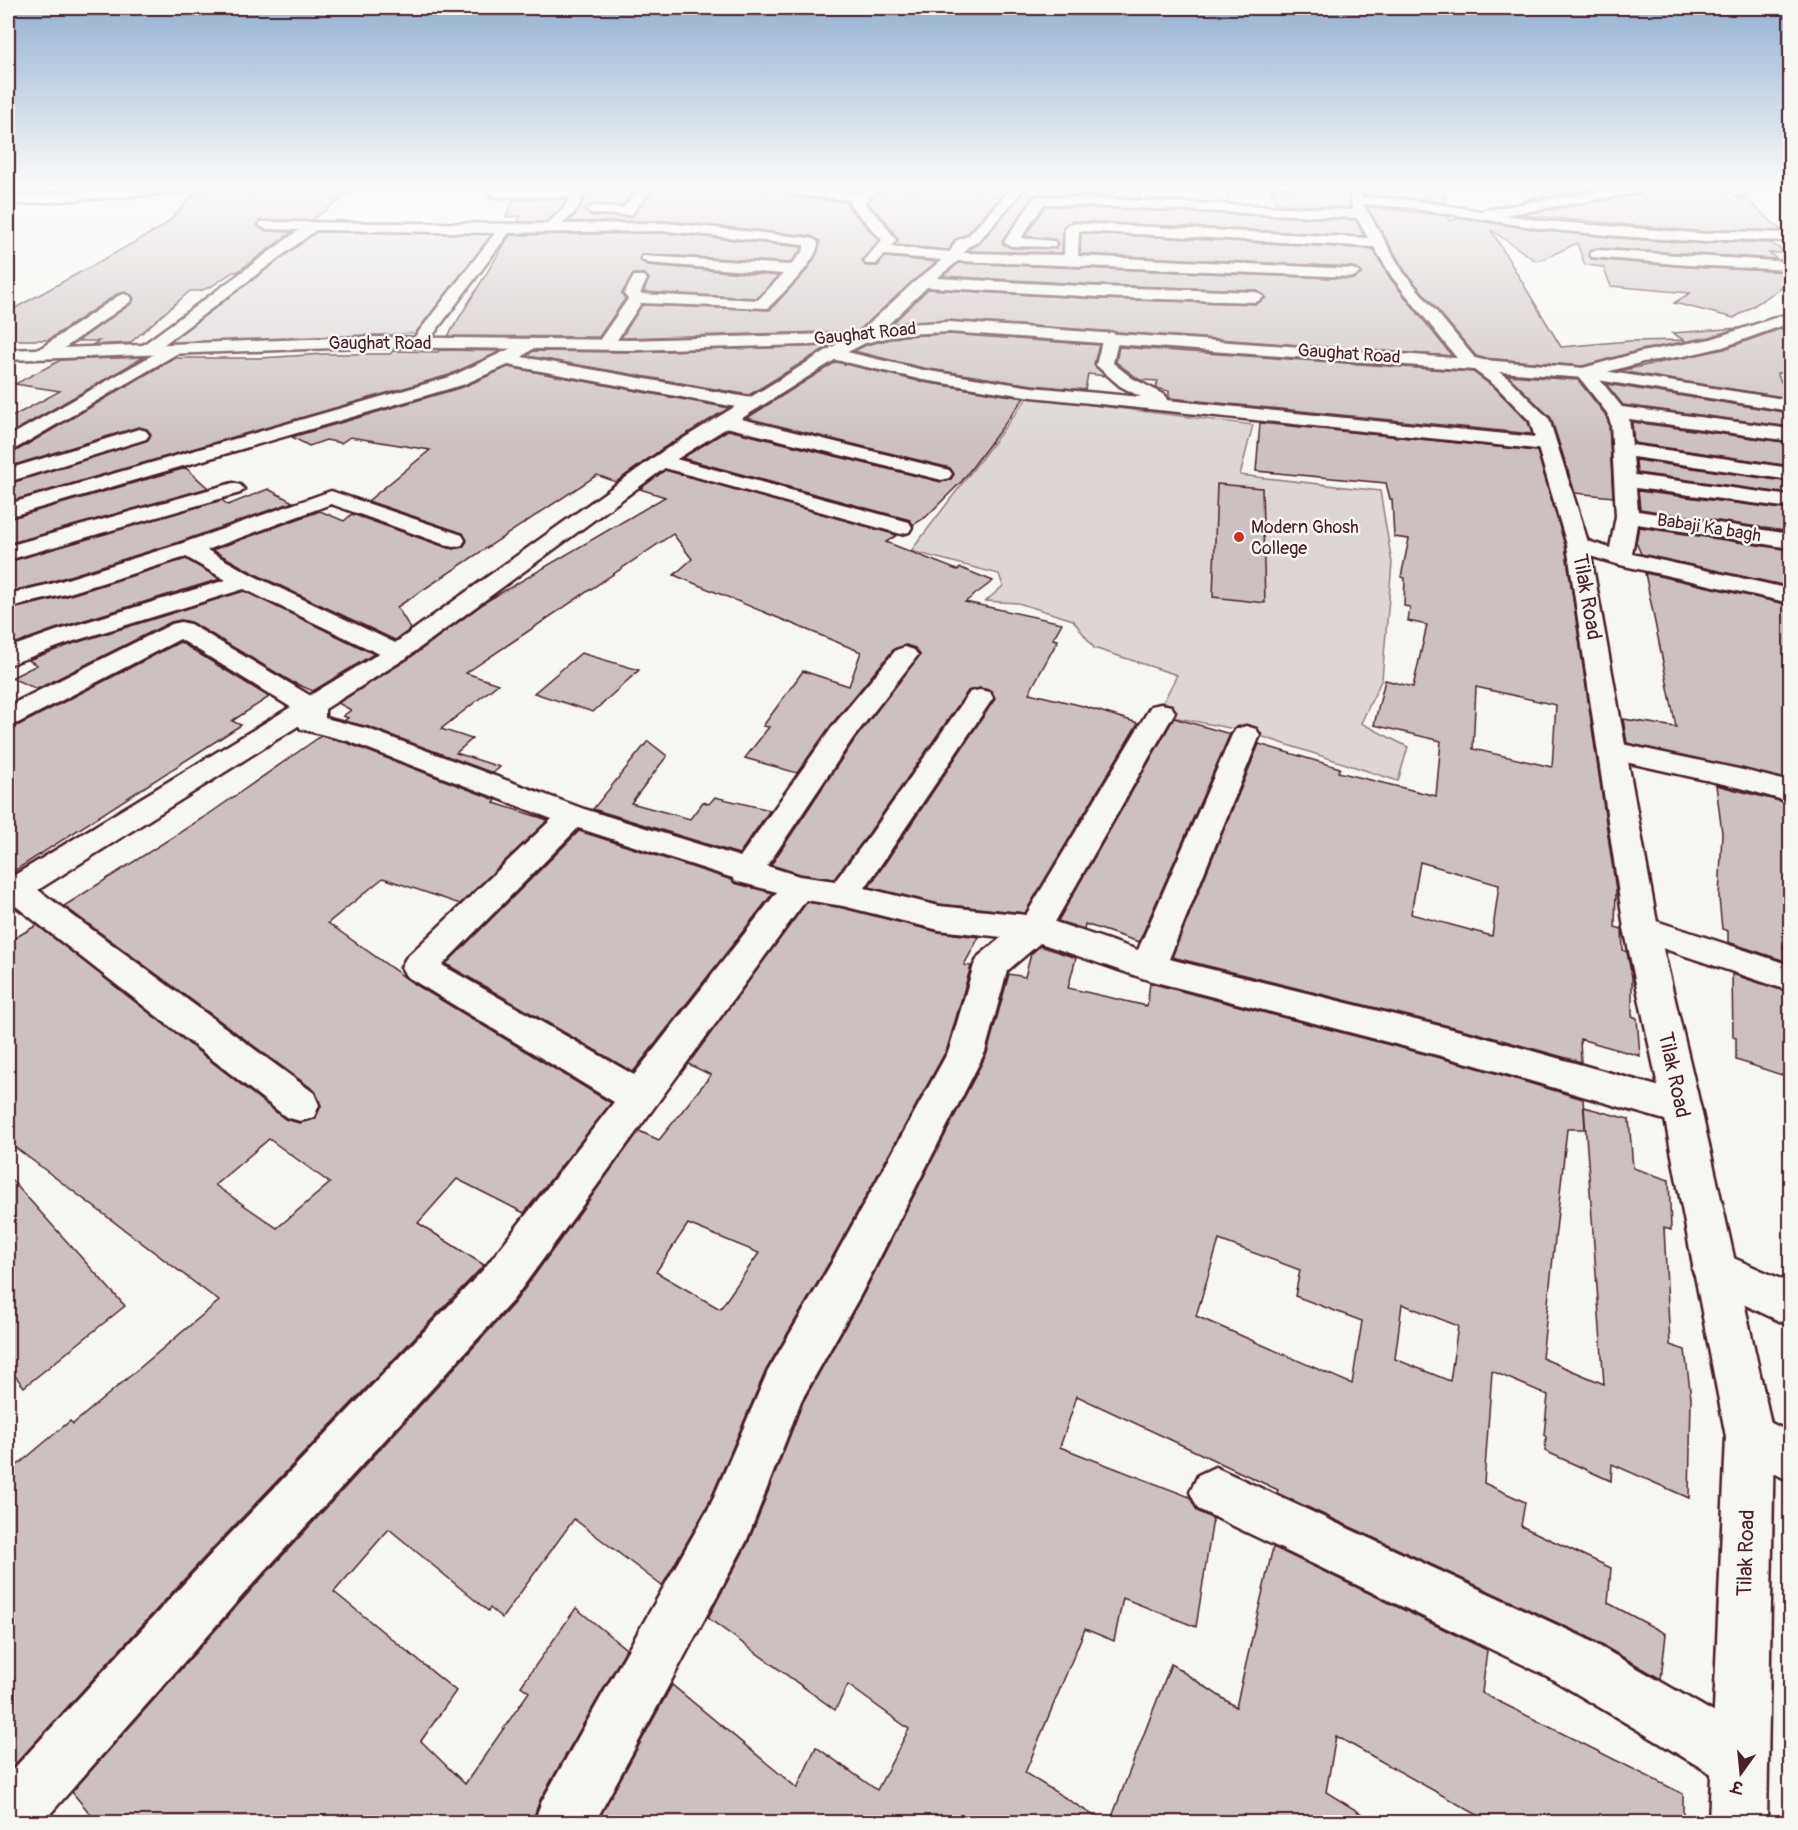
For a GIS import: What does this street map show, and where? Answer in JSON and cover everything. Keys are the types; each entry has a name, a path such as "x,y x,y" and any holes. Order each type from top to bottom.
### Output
{"street":[{"path":"145,350 248,273"},
{"path":"418,343 471,273"},
{"path":"641,273 632,294 636,298 762,305 790,273"},
{"path":"300,1105 11,891 397,654 661,461 834,354 864,338 934,273"},
{"name":"Tilak Road","path":"1397,273 1472,363 1503,383 1539,419 1578,545 1641,928 1682,1109 1713,1269 1750,1437 1738,1822"},
{"path":"923,282 1099,292 1256,297"},
{"path":"605,345 636,298"},
{"path":"44,354 124,299"},
{"path":"1620,558 1627,516 1624,450 1616,412 1585,373 1641,357 1718,343 1791,318"},
{"name":"Gaughat Road","path":"8,355 361,342 605,345 864,338 903,329 949,327 1472,363 1585,373 1788,409"},
{"path":"1111,337 1104,362 1109,369 1126,382 1176,408"},
{"path":"8,511 456,381 506,359 531,344"},
{"path":"8,445 172,349"},
{"path":"834,354 923,375 1005,388 1176,408 1545,444"},
{"path":"506,359 752,404"},
{"path":"1616,412 1791,435"},
{"path":"725,421 942,474"},
{"path":"8,476 140,435"},
{"path":"1624,450 1791,474"},
{"path":"661,461 901,527"},
{"path":"1626,480 1791,502"},
{"path":"8,553 233,489"},
{"path":"8,601 58,589 188,549 332,497 454,540"},
{"name":"Babaji Ka bagh","path":"1627,516 1791,541"},
{"path":"1578,545 1620,558 1791,596"},
{"path":"188,549 397,654"},
{"path":"8,657 65,636 246,580"},
{"path":"8,717 181,629 311,708"},
{"path":"746,873 843,732 905,655"},
{"path":"843,894 882,842 980,698"},
{"path":"311,708 311,723 358,735 573,816 746,873 798,888 843,894 939,918 1035,928 1148,967 1472,1049 1682,1109"},
{"path":"563,1822 728,1524 784,1387 846,1279 967,1052 991,965 1035,928 1161,712"},
{"path":"1148,967 1246,735"},
{"path":"1613,751 1743,779 1791,792"},
{"path":"573,816 418,967 640,1098"},
{"path":"8,1818 239,1561 498,1285 798,888"},
{"path":"1641,928 1791,978"},
{"path":"1713,1269 1791,1305"},
{"path":"1750,1437 1791,1457"},
{"path":"1215,1492 1566,1657 1740,1759"}],"shaded area":[{"path":"258,273 462,273 416,333 164,344"},
{"path":"1028,397 1253,425 1240,475 1380,491 1392,563 1382,679 1361,723 1408,747 1398,781 1245,731 1157,714 1177,675 1094,648 1073,620 1018,603 986,601 1003,586 999,574 911,551"}],"building":[{"path":"78,273 231,273 212,286 200,291 190,291 130,343 92,345 99,341 78,341 132,303 134,298 125,292 117,294 48,340 8,340 8,312"},
{"path":"486,273 747,273 778,276 757,298 643,292 649,279 644,274 634,274 622,293 625,299 599,337 448,336"},
{"path":"804,273 923,273 858,331 621,338 642,305 770,310"},
{"path":"946,273 1215,273 1353,279 1362,274 1387,273 1452,356 949,320 892,324 928,289 1099,299 1256,304 1266,298 1256,290 1099,285 943,276"},
{"path":"1407,273 1517,273 1561,347 1629,341 1684,340 1672,333 1738,328 1710,337 1641,350 1583,366 1476,356"},
{"path":"1606,273 1791,273 1791,282 1734,318 1674,303 1690,293 1611,286"},
{"path":"1791,325 1791,374 1777,373 1789,398 1619,371 1724,349"},
{"path":"949,334 1099,345 1094,364 1105,376 1088,374 1085,390 1032,385 923,368 854,351 866,345 903,336"},
{"path":"829,346 749,395 527,356 533,351 630,352"},
{"path":"1119,347 1473,372 1496,389 1528,422 1532,434 1169,398 1169,391 1156,388 1158,381 1140,380 1116,362"},
{"path":"439,350 501,351 449,375 8,502 8,484 148,440 151,434 147,429 138,427 8,467 8,453 16,451 174,358 261,358 324,354 390,354 393,351 438,352"},
{"path":"144,357 8,435 8,419 60,391 15,384 61,360"},
{"path":"836,362 923,382 1024,398 962,481 926,517 913,525 910,520 682,458 728,430 941,482 951,479 954,474 950,468 747,418"},
{"path":"508,367 729,408 662,449 616,482 597,475 397,607 411,629 395,640 255,574 212,550 320,511 344,521 352,514 445,547 453,549 463,547 467,541 463,533 368,501 430,450 350,437 341,443 326,440 309,446 292,437 463,387"},
{"path":"1507,375 1578,380 1605,414 1609,424 1613,497 1575,493 1551,418"},
{"path":"1606,384 1791,413 1791,427 1623,405"},
{"path":"1632,422 1791,443 1791,466 1634,443"},
{"path":"1260,423 1537,451 1565,545 1616,890 1615,927 1622,929 1623,950 1627,952 1632,977 1632,1016 1637,1018 1640,1056 1580,1039 1581,1062 1473,1032 1172,957 1259,744 1340,768 1338,772 1436,796 1441,741 1374,725 1385,680 1413,687 1427,625 1408,621 1410,607 1404,606 1405,578 1401,577 1409,539 1394,537 1392,499 1390,499 1386,483 1256,471","holes":["1476,687 1556,705 1552,767 1473,749","1420,862 1499,885 1492,936 1411,914"]},
{"path":"1636,460 1791,482 1791,494 1637,473"},
{"path":"186,468 208,488 8,544 8,519"},
{"path":"665,470 897,535 886,542 957,570 961,568 993,581 965,602 1062,623 1053,639 1058,640 1029,693 1138,723 1025,913 939,904 869,887 995,699 992,691 980,688 968,691 869,833 834,879 800,874 771,865 855,739 920,655 915,648 906,645 894,649 831,725 797,773 745,758 769,727 763,726 803,671 849,686 861,652 674,575 692,559 673,534 466,673 498,684 441,729 472,739 456,753 500,767 493,773 369,727 344,721 348,718 343,716 351,710 338,703 407,660 487,601 665,497 640,489"},
{"name":"Modern Ghosh College","path":"1217,484 1262,488 1265,603 1213,597"},
{"path":"268,489 293,502 179,542 50,582 8,592 8,562 222,500 228,505"},
{"path":"1638,491 1791,510 1791,532 1640,509"},
{"path":"1639,527 1791,550 1791,587 1641,554 1636,542"},
{"path":"186,559 220,579 55,629 8,646 8,610 67,596"},
{"path":"1645,573 1791,605 1791,780 1627,743 1623,719 1676,727"},
{"path":"244,591 374,654 313,691 292,682 191,622 181,620 171,622 37,689 11,678 37,665 28,660 75,643"},
{"path":"180,642 269,697 232,721 241,725 8,875 8,727 19,725"},
{"path":"581,653 639,670 593,712 534,693"},
{"path":"1174,718 1230,734 1139,942 1085,924 1084,929 1058,921"},
{"path":"321,736 347,743 496,800 494,803 548,820 460,904 383,878 328,923 413,983 611,1103 524,1213 457,1179 418,1223 484,1265 211,1550 8,1772 8,1473 70,1421 73,1424 219,1301 8,1142 8,942 37,925 285,1119 299,1123 315,1119 321,1106 315,1091 64,906 209,814","holes":["269,1139 330,1183 277,1228 215,1185"]},
{"path":"648,741 667,756 631,803 690,819 703,802 709,804 715,797 770,810 739,854 593,809"},
{"path":"1716,785 1791,804 1791,947 1783,945 1785,961 1728,942 1728,931 1722,929 1719,898 1722,833"},
{"path":"579,831 732,880 734,883 773,893 633,1072 446,964"},
{"path":"807,902 843,908 938,932 979,937 964,965 971,966 947,1049 829,1263 766,1370 708,1505 662,1586 574,1519 502,1618 490,1608 488,1611 389,1529 334,1592 456,1691 421,1741 465,1784 529,1692 521,1686 576,1608 626,1649 540,1800 532,1822 97,1822 72,1792 251,1590 515,1302 639,1131 659,1140 711,1075 688,1064","holes":["688,1224 759,1253 720,1309 656,1272"]},
{"path":"1040,946 1076,958 1068,988 1147,1006 1150,983 1471,1066 1583,1099 1585,1129 1567,1129 1542,1358 1604,1384 1584,1107 1629,1119 1633,1168 1669,1180 1671,1230 1664,1228 1670,1345 1685,1350 1691,1398 1689,1498 1612,1464 1611,1481 1545,1451 1546,1437 1544,1435 1548,1395 1492,1371 1484,1483 1525,1502 1521,1526 1611,1568 1608,1603 1666,1634 1661,1679 1586,1636 1277,1493 1278,1490 1077,1396 1060,1447 1190,1497 1197,1511 1213,1519 1196,1627 1123,1598 1114,1641 1085,1629 1025,1773 1104,1822 597,1822 672,1685 797,1788 816,1747 877,1790 909,1729 848,1685 835,1710 708,1618 748,1543 803,1402 863,1295 987,1053 1009,974 1025,977 1031,954","holes":["1219,1240 1300,1270 1295,1296 1362,1321 1352,1384 1196,1316","1402,1304 1458,1326 1450,1381 1395,1359"]},
{"path":"1732,974 1787,992 1791,1078 1736,1060 1736,1038 1733,1037"},
{"path":"8,1176 125,1306 24,1387 8,1367"},
{"path":"1273,1547 1487,1650 1482,1693 1683,1794 1683,1822 1490,1822 1336,1736 1326,1792 1375,1822 1110,1822 1171,1664 1236,1707"}],"place":[{"name":"Modern Ghosh College","path":"1239,537"}]}
